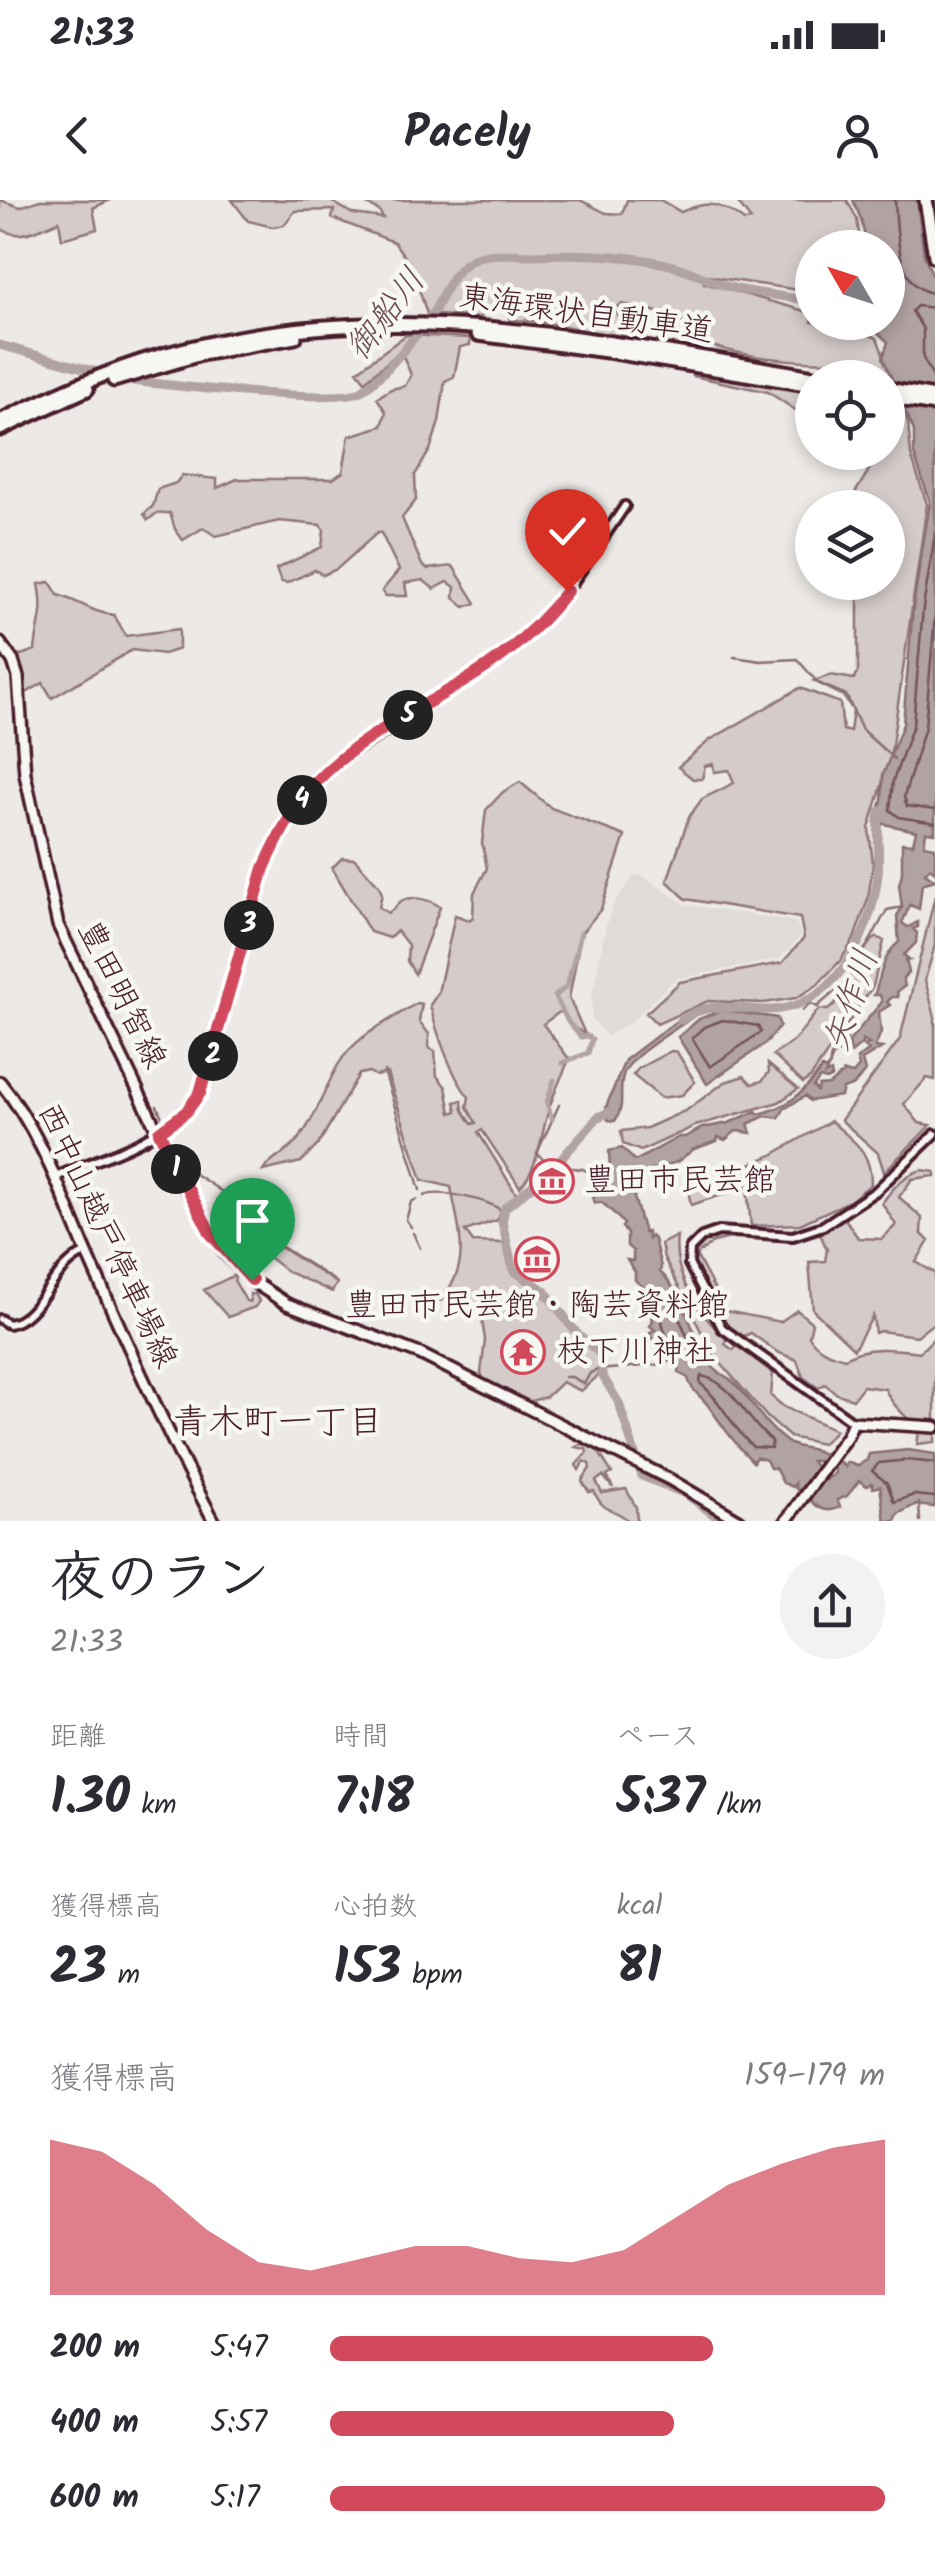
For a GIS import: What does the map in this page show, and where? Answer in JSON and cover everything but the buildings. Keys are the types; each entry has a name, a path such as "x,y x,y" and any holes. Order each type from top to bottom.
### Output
{"highway":[{"path":"926,200 935,256"},
{"name":"東海環状自動車道","path":"0,420 133,364 248,336 365,323 593,340 795,373"},
{"name":"東海環状自動車道","path":"0,429 123,376 238,346 365,331 487,330 795,382"},
{"path":"905,392 935,397"},
{"path":"905,401 935,405"}],"main road":[{"name":"豊田明智線","path":"0,643 13,661 18,677 25,774 58,925 182,1182 218,1246 275,1298 420,1354 645,1467 740,1521"},
{"name":"西中山越戸停車場線","path":"0,1082 25,1116 56,1177 86,1252 214,1521"},
{"path":"786,1521 847,1436 852,1422 935,1427"}],"street":[{"path":"56,1177 159,1132 186,1112 200,1093 264,868 292,813 317,782 345,757 475,675 525,636 567,591 625,506"},
{"path":"852,1422 722,1328 688,1264 690,1249 702,1236 719,1231 793,1236 823,1226 876,1191 935,1134"},
{"path":"0,1319 8,1324 19,1322 34,1308 63,1266 86,1252"}],"shaded area":[{"path":"0,200 20,207 40,200 110,200 93,208 97,229 62,239 59,221 22,234 0,228"},
{"path":"232,200 329,200 353,214 383,218 379,211 360,200 580,200 606,213 622,214 627,200 660,200 681,212 713,205 744,221 751,220 736,200 847,200 859,230 795,230 795,290 705,275 704,283 795,308 795,340 878,340 886,360 793,360 723,349 688,338 689,326 654,311 622,304 617,307 621,337 510,320 506,311 496,307 478,318 427,314 412,267 394,242 332,218 334,210 295,211 284,225 273,227 248,221"},
{"path":"406,335 470,338 470,345 460,347 454,377 445,381 439,422 430,450 415,475 416,500 402,518 422,565 427,569 453,566 476,603 465,607 454,598 455,587 448,582 434,589 423,580 405,583 407,596 386,596 382,591 399,570 381,533 337,569 323,575 315,570 287,583 281,582 276,569 322,547 324,530 320,525 279,521 216,536 203,528 183,540 170,513 157,513 148,520 144,514 153,506 158,489 176,483 182,475 217,479 217,488 237,479 333,479 343,472 349,436 382,426 386,412 377,398 405,386 411,375 404,358 396,355 365,381 357,371"},
{"path":"693,370 795,388 795,410 768,392 693,376"},
{"path":"905,413 911,455 927,504 890,759 869,828 873,864 868,899 854,939 841,960 817,985 796,998 764,1003 708,1001 657,1024 646,1013 680,982 782,963 804,938 800,918 686,899 667,881 689,817 702,799 734,783 729,770 714,772 713,764 705,766 702,779 693,779 678,767 710,740 800,688 840,703 843,730 850,732 853,710 843,696 814,681 831,675 854,679 858,671 858,600 905,600 905,490 857,490 869,470 905,470"},
{"path":"50,582 58,595 114,615 126,636 179,629 179,649 164,654 132,650 52,698 43,683 23,695 15,657 35,650 41,611 39,584"},
{"path":"520,782 551,808 625,836 601,909 581,934 569,998 585,1034 571,1026 561,1011 543,1024 569,1059 550,1105 535,1162 520,1187 482,1130 478,1132 517,1195 503,1206 498,1220 465,1231 473,1242 503,1243 512,1273 542,1293 574,1334 600,1354 598,1376 581,1391 562,1382 546,1397 527,1402 484,1380 481,1373 485,1340 480,1307 453,1296 439,1301 453,1282 460,1259 451,1187 422,1180 387,1073 359,1074 318,1145 301,1162 263,1171 306,1128 345,1055 373,1030 417,1003 422,1004 419,1021 429,1034 429,1048 435,1051 437,1076 446,1087 451,1113 457,1111 455,1102 462,1100 463,1110 472,1124 476,1123 430,1005 438,993 455,915 469,920 473,917 474,893 487,868 482,843 486,810 503,792"},
{"path":"342,858 355,859 379,886 379,907 388,913 409,898 440,907 415,974 407,961 408,945 397,931 389,938 370,932 332,868"},
{"path":"641,875 686,905 796,922 801,935 780,959 675,979 631,1022 607,1036 592,1019 592,997 606,926 615,901 634,876"},
{"path":"935,896 935,945 925,980 935,1017 935,1080 927,1078 904,1104 919,1123 931,1125 884,1172 878,1153 841,1120 900,1039"},
{"path":"877,937 884,941 873,986 803,1083 773,1055 793,1042 819,1009 828,1010 835,1003 861,953"},
{"path":"671,1051 677,1052 695,1082 682,1095 661,1098 633,1075"},
{"path":"768,1064 798,1089 779,1102 695,1126 641,1151 623,1144 621,1131 647,1128 687,1110 725,1082 744,1076 752,1084 762,1081 769,1072"},
{"path":"831,1121 860,1148 868,1163 871,1184 850,1201 800,1224 751,1226 747,1187 691,1205 688,1190 772,1155"},
{"path":"922,1170 935,1172 935,1176 912,1179 899,1197 922,1218 921,1233 929,1241 916,1262 935,1273 935,1322 917,1336 875,1333 873,1316 854,1349 813,1310 809,1262 825,1261 827,1250 819,1231 844,1217 858,1238 882,1239 896,1225 882,1203 894,1187"},
{"path":"243,1219 255,1231 337,1283 332,1292 288,1272 253,1245 219,1232 214,1226"},
{"path":"716,1233 734,1237 714,1242 696,1255 726,1311 780,1322 797,1310 812,1323 809,1336 816,1344 845,1358 872,1350 920,1352 935,1337 935,1442 917,1444 919,1432 885,1389 863,1386 853,1399 837,1394 825,1384 818,1388 803,1377 797,1360 777,1352 751,1333 739,1338 726,1329 691,1255 696,1246"},
{"path":"677,1236 683,1279 697,1306 727,1339 725,1344 733,1350 737,1346 773,1373 771,1396 784,1407 836,1430 822,1444 790,1437 768,1418 712,1353 664,1258 661,1244"},
{"path":"237,1274 234,1280 246,1301 250,1302 250,1294 255,1294 259,1301 255,1307 228,1317 204,1290"},
{"path":"586,1442 596,1448 612,1473 607,1476 613,1488 603,1476 596,1481 602,1493 626,1489 636,1507 637,1521 628,1521 606,1508 594,1491 589,1492 582,1481 589,1464 584,1461 579,1470 576,1465 587,1453 586,1449 576,1447"}],"water":[{"path":"853,200 917,200 924,255 935,281 935,833 926,832 924,845 935,847 935,872 930,868 925,873 935,880 922,884 919,909 910,905 902,923 908,927 918,922 913,929 917,933 916,943 904,955 910,960 906,960 909,972 903,978 905,986 897,992 898,997 892,997 887,1002 890,1005 879,1012 881,1032 875,1047 882,1048 862,1060 865,1071 854,1085 843,1089 841,1096 810,1101 805,1096 784,1109 779,1118 765,1116 748,1124 751,1133 736,1131 725,1140 718,1137 677,1162 649,1171 639,1182 634,1197 644,1233 647,1232 648,1239 654,1239 660,1272 676,1292 712,1366 739,1388 787,1442 823,1454 830,1449 820,1461 811,1461 823,1474 828,1473 826,1480 835,1473 833,1463 857,1466 869,1454 908,1450 935,1454 935,1507 915,1505 898,1514 895,1521 885,1521 880,1486 873,1488 872,1483 867,1486 859,1481 847,1496 837,1500 840,1507 827,1510 816,1506 796,1489 795,1483 793,1487 783,1483 766,1460 756,1457 753,1462 746,1455 688,1378 679,1373 676,1360 667,1362 660,1346 650,1337 655,1330 650,1326 653,1320 643,1299 644,1288 635,1280 627,1260 633,1261 633,1251 627,1246 624,1224 593,1198 610,1171 609,1151 622,1148 635,1161 702,1128 778,1108 802,1092 822,1068 829,1066 825,1075 831,1072 832,1077 820,1078 813,1087 817,1091 844,1072 853,1074 859,1067 857,1058 869,1051 864,1046 869,1044 862,1040 851,1053 849,1042 882,1002 880,995 874,995 885,960 899,942 902,843 913,844 916,831 875,822 882,801 883,775 903,724 913,607 930,502 914,454 914,431 905,410 905,360 883,358 886,340 905,340 905,230 863,230"},
{"path":"721,1010 777,1018 780,1026 766,1043 707,1084 678,1037 699,1019"},
{"path":"687,1013 691,1018 642,1052 627,1068 618,1115 615,1121 608,1120 606,1107 625,1060"},
{"path":"853,1021 846,1042 839,1053 835,1051 830,1063 833,1053 847,1035 847,1027"}],"waterway":[{"name":"御船川","path":"123,380 287,395 347,395 361,391 386,370 423,327 459,269 478,257 490,255 584,254 639,259 681,268 730,287 795,298"},
{"name":"御船川","path":"0,345 108,375"},
{"path":"734,657 761,661 797,659 818,683 846,695 862,730 894,759"},
{"name":"矢作川","path":"681,1020 711,1008 788,1007 829,984 845,966 867,921 878,874 880,811"},
{"path":"802,1011 810,1003 817,1007 849,979 887,910 903,907"},
{"path":"562,1063 588,1053 592,1039 581,1037 568,1022 555,996 567,986 581,933"},
{"path":"384,1071 420,1190"},
{"path":"552,1119 547,1103 554,1080"},
{"path":"552,1169 537,1153 559,1105"},
{"path":"157,1106 181,1160"},
{"path":"612,1111 598,1117 552,1169 505,1208 502,1222 513,1269 545,1291 578,1335 601,1354 602,1375 619,1403 642,1476 686,1494 722,1521"},
{"path":"573,1168 583,1169 603,1181"},
{"path":"189,1170 233,1199"},
{"path":"424,1196 465,1197 503,1212"},
{"path":"411,1227 406,1220 411,1202 417,1199"},
{"path":"251,1227 335,1281"},
{"path":"413,1233 420,1248"},
{"path":"565,1377 584,1384 590,1373 598,1370 666,1364 669,1359"},
{"path":"919,1503 920,1521"}],"place":[{"name":"豊田市民芸館","path":"552,1181"},
{"name":"豊田市民芸館・陶芸資料館","path":"537,1259"},
{"name":"枝下川神社","path":"523,1352"}],"district":[{"name":"青木町一丁目","path":"278,1424"}],"route":[{"path":"252,1280 211,1234 159,1132 186,1112 200,1093 264,868 278,837 317,782 345,757 495,661 542,620 567,591"}]}
